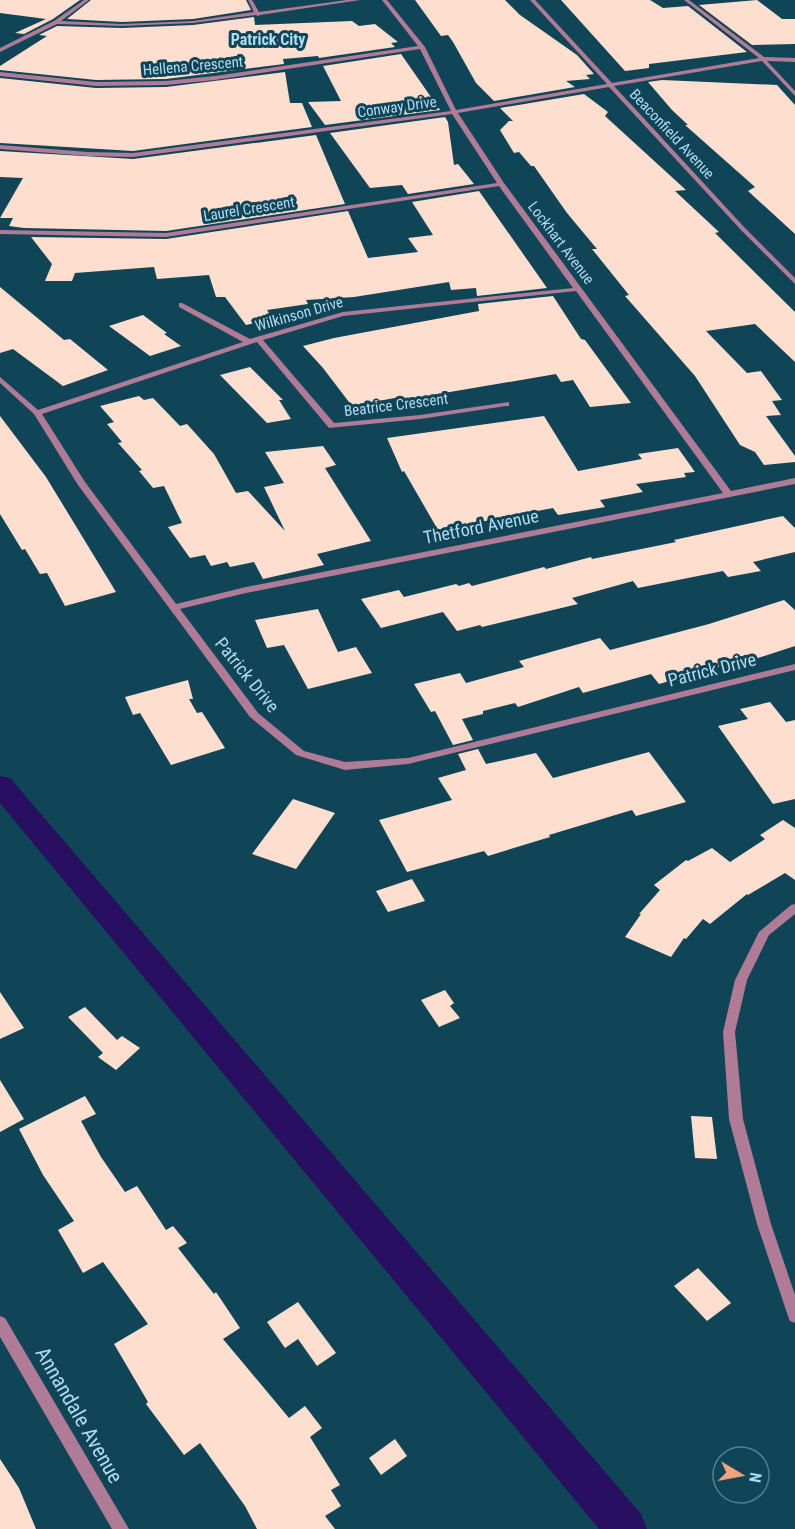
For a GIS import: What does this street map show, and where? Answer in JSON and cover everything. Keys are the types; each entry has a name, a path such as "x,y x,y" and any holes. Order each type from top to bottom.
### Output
{"street":[{"path":"0,50 56,22 87,0"},
{"path":"250,0 258,15"},
{"path":"56,22 122,25 169,23 258,15 358,0"},
{"name":"Lockhart Avenue","path":"384,0 422,47 454,112 501,184 729,495"},
{"name":"Beaconfield Avenue","path":"532,0 795,282"},
{"path":"686,0 763,59 795,94"},
{"name":"Hellena Crescent","path":"0,74 96,84 166,83 215,78 422,47"},
{"name":"Conway Drive","path":"0,147 134,155 454,112 612,87 763,59 795,60"},
{"name":"Laurel Crescent","path":"0,232 166,235 501,184"},
{"name":"Wilkinson Drive","path":"37,413 258,339 343,314 579,289"},
{"path":"182,305 249,342"},
{"name":"Beatrice Crescent","path":"258,339 332,426 420,417 506,404"},
{"name":"Patrick Drive","path":"0,379 37,413 81,483 254,715 300,753 345,766 408,761 795,667"},
{"name":"Thetford Avenue","path":"175,608 246,590 795,481"},
{"path":"793,1309 764,1224 736,1119 729,1032 741,980 765,932 795,908"},
{"name":"Annandale Avenue","path":"0,1323 121,1529"}],"building":[{"path":"0,0 80,0 53,19 24,34 15,33 46,19 0,13"},
{"path":"91,0 246,0 251,10 193,19 122,22 67,19"},
{"path":"415,0 505,0 520,15 577,55 594,74 586,75 590,79 566,81 575,87 494,101 476,83 448,35 441,36"},
{"path":"561,0 650,0 663,8 688,6 747,52 649,64 649,68 625,71"},
{"path":"757,0 782,19 795,19 795,44 752,45 699,5"},
{"path":"254,17 255,25 352,21 359,26 375,24 398,42 391,43 395,47 319,58 318,56 283,59 284,64 166,79 96,80 0,70 0,66 47,36 39,35 57,26 122,28 193,25"},
{"path":"401,54 440,110 325,125 308,102 341,101 323,66"},
{"path":"285,72 290,103 302,103 312,127 133,151 0,143 0,78 96,88 166,87"},
{"path":"662,80 777,85 795,105 795,234 748,191 755,187 685,125 688,125 648,82"},
{"path":"584,94 608,112 605,116 686,190 675,191 719,232 715,233 795,312 795,362 755,324 706,331 747,373 761,371 782,400 772,401 781,415 766,416 795,456 795,462 764,465 755,452 740,445 695,376 625,296 629,295 592,249 597,249 567,213 534,166 531,166 519,152 514,153 500,130 509,121 513,121 500,108"},
{"path":"445,117 448,122 454,165 458,164 474,184 408,194 402,185 370,188 330,133"},
{"path":"316,135 345,204 166,231 24,228 9,226 13,218 0,218 23,178 0,177 0,151 133,159"},
{"path":"479,191 547,288 477,296 476,288 451,290 449,282 354,297 306,300 308,304 267,310 273,319 246,325 225,297 216,297 209,275 157,279 154,267 75,273 72,281 45,281 52,264 31,237 166,239 348,211 368,258 418,252 408,238 433,235 412,202"},
{"path":"0,287 64,340 70,339 108,370 63,386 13,349 0,353"},
{"path":"553,296 581,339 585,340 631,403 590,407 573,380 561,382 556,374 403,400 400,397 352,406 303,346 479,311 478,304"},
{"path":"143,315 181,346 150,356 109,326"},
{"path":"250,367 283,400 279,400 291,419 267,423 220,375"},
{"path":"139,396 144,400 153,398 180,426 187,424 214,454 236,493 248,491 285,531 264,487 284,483 265,452 323,446 336,465 325,468 371,541 317,554 324,565 263,579 254,562 230,567 227,562 211,566 205,555 190,558 168,527 182,523 164,486 153,488 139,471 142,470 118,443 122,442 107,424 114,422 100,406"},
{"path":"0,416 46,477 116,592 65,606 47,573 40,574 25,549 22,550 0,514"},
{"path":"544,416 578,471 642,459 638,454 678,448 695,472 684,473 686,477 636,484 643,492 600,500 605,507 558,515 553,508 438,530 404,471 402,472 387,438"},
{"path":"783,516 795,528 795,552 753,562 761,571 728,577 723,571 638,588 633,581 572,598 578,604 482,627 480,625 457,631 443,612 381,628 361,599 399,590 404,597 456,584 459,586 469,583 472,586 544,567 546,569 591,557 592,559 676,542 674,540"},
{"path":"784,600 795,610 795,646 752,660 750,658 659,684 651,674 583,693 579,687 518,707 515,703 483,711 483,714 462,719 473,740 453,745 435,711 431,712 414,684 460,673 466,683 524,667 519,661 600,638 610,650 709,624"},
{"path":"318,609 338,652 356,647 372,673 308,689 284,645 267,648 255,620"},
{"path":"188,680 193,699 189,699 197,713 202,712 225,748 171,765 140,713 133,715 125,697"},
{"path":"770,702 786,722 795,720 795,799 773,804 718,726 748,719 740,709"},
{"path":"478,749 486,764 536,753 553,778 649,752 686,802 636,816 632,810 488,856 484,851 407,872 379,820 452,800 438,778 466,770 458,754"},
{"path":"293,799 335,813 296,869 252,854"},
{"path":"783,820 795,828 795,880 785,873 747,894 710,924 703,919 686,939 684,938 671,957 625,937 641,914 639,914 660,890 654,885 686,860 712,848 730,862 765,839 760,835"},
{"path":"412,879 425,901 388,912 376,891"},
{"path":"445,990 454,1003 450,1006 460,1018 439,1027 421,1000"},
{"path":"0,992 24,1028 0,1039"},
{"path":"85,1007 117,1040 122,1036 140,1048 116,1070 98,1057 103,1053 68,1017"},
{"path":"0,1080 24,1119 0,1132"},
{"path":"85,1096 96,1114 81,1121 101,1157 125,1192 137,1186 166,1230 173,1226 187,1243 178,1248 214,1294 216,1292 240,1328 223,1339 289,1418 305,1406 322,1428 310,1437 340,1485 331,1490 341,1506 325,1516 335,1529 257,1529 245,1506 200,1443 184,1455 146,1404 148,1402 114,1344 148,1324 103,1262 83,1273 58,1230 74,1221 43,1175 19,1129"},
{"path":"691,1116 712,1117 717,1159 695,1158"},
{"path":"698,1268 731,1303 707,1321 674,1286"},
{"path":"298,1302 336,1353 317,1366 298,1339 285,1348 267,1322"},
{"path":"395,1439 407,1456 381,1475 369,1458"},
{"path":"0,1459 19,1488 36,1529 0,1529"}],"waterway":[{"path":"0,785 626,1529"}],"district":[{"name":"Patrick City","path":"268,39"}]}
